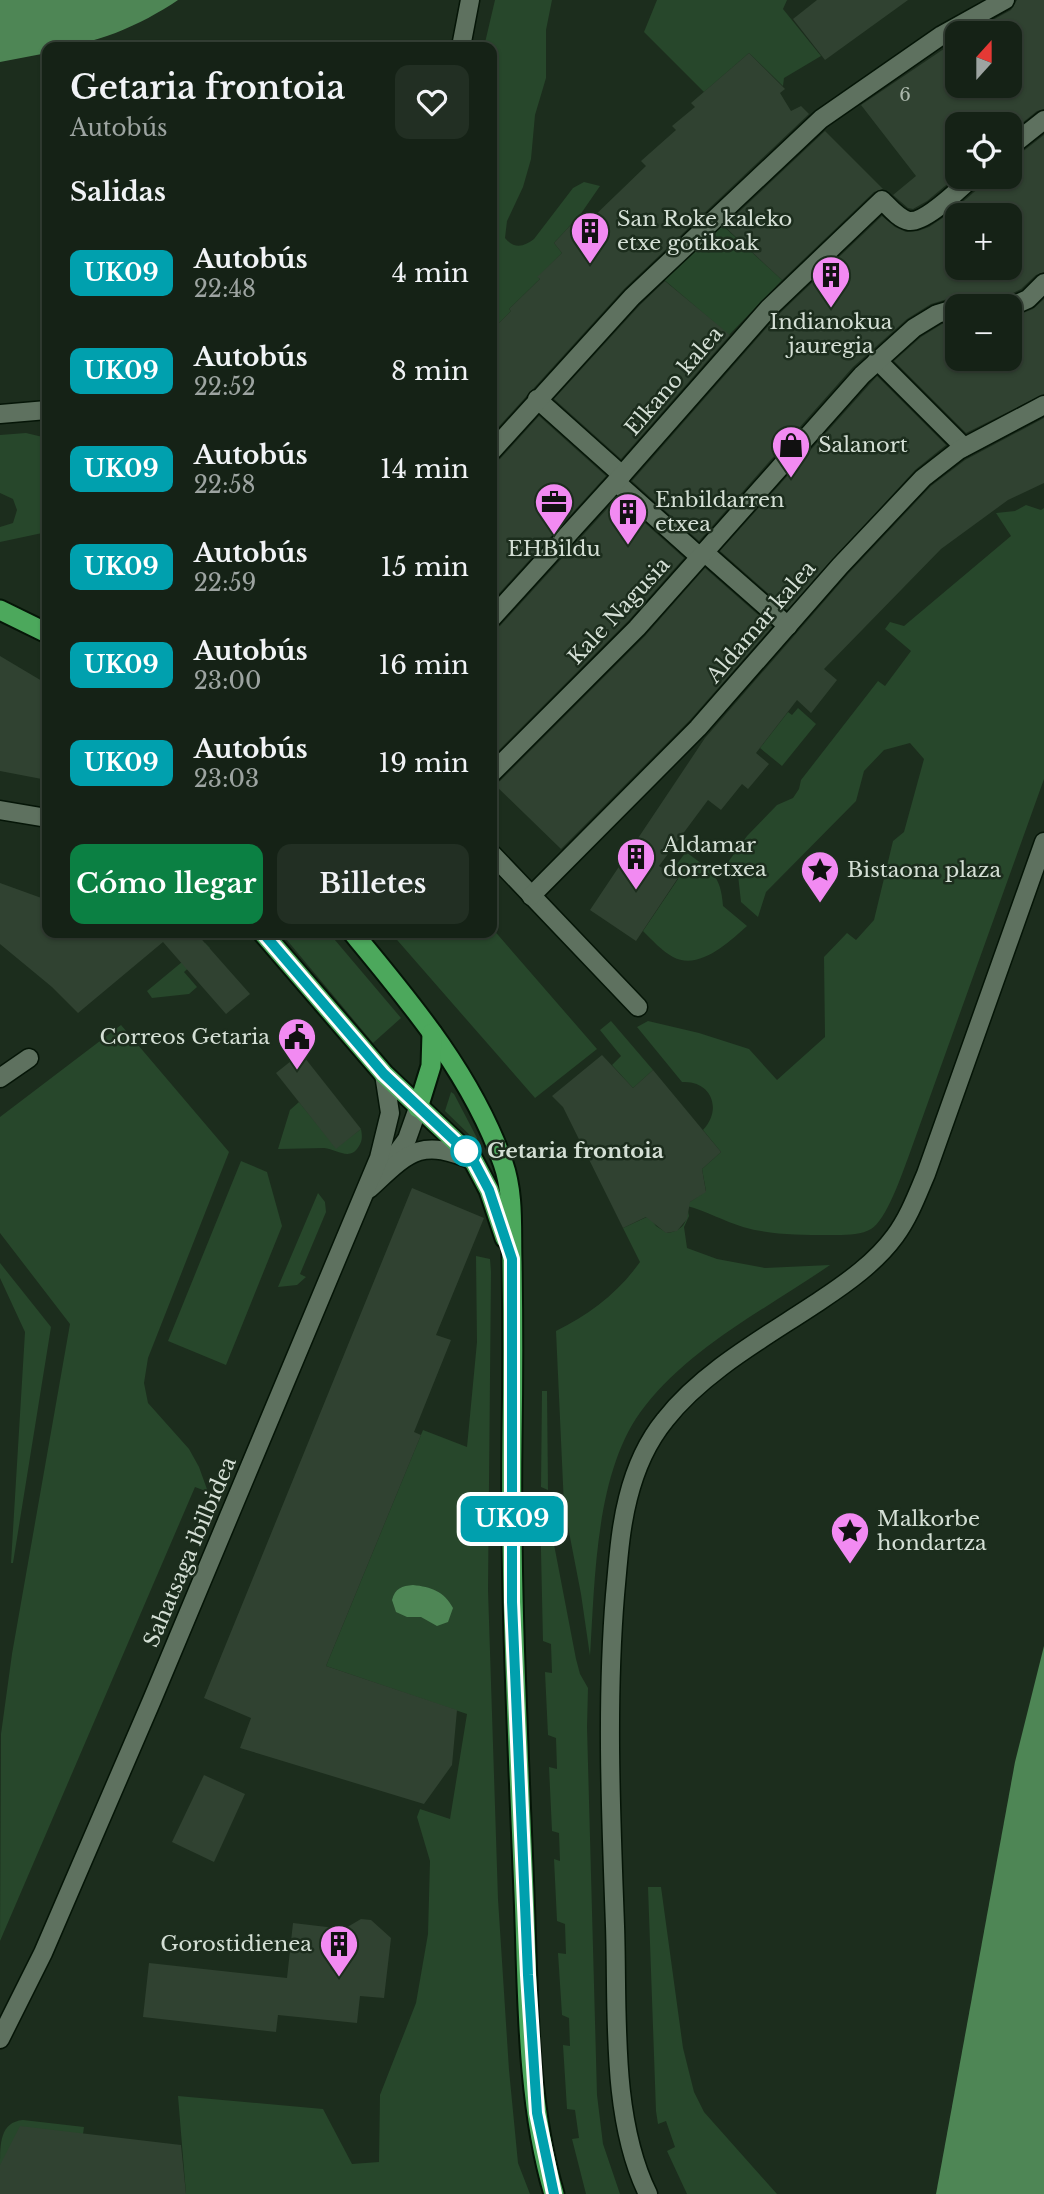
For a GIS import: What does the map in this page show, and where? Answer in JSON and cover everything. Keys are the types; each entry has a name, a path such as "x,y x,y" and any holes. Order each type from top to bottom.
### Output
{"highway":[{"path":"0,610 42,631"},
{"path":"267,938 384,1074 418,1108 449,1133 474,1161 489,1190 512,1259"},
{"path":"357,938 421,1015 471,1096 503,1163 511,1207 512,1602 528,1975 537,2113 554,2194"},
{"path":"418,1108 431,1066 432,1032"}],"street":[{"path":"462,42 470,0"},
{"path":"497,445 632,297 814,125 848,98 926,45 1005,0"},
{"path":"1022,137 1044,120"},
{"name":"Elkano kalea","path":"497,612 762,316 882,201 909,221 924,217 958,189"},
{"path":"1022,302 1044,283"},
{"name":"Kale Nagusia","path":"497,768 629,635 877,360 920,323 945,312"},
{"path":"877,360 964,447"},
{"path":"537,399 702,554 788,626"},
{"name":"Aldamar kalea","path":"531,895 698,728 907,494 941,462 964,447 1044,405"},
{"path":"0,414 42,410"},
{"path":"0,810 42,817"},
{"path":"648,2194 635,2165 629,2141 622,2088 611,1813 610,1705 613,1630 628,1499 639,1465 655,1433 685,1398 729,1363 852,1278 884,1248 902,1224 933,1156 1044,842"},
{"path":"497,859 638,1007"},
{"path":"0,1078 29,1058"},
{"name":"Sahatsaga ibilbidea","path":"0,2039 35,1970 68,1894 366,1191 390,1122 390,1103 384,1074"},
{"path":"366,1191 407,1139 418,1108"},
{"path":"366,1191 395,1164 418,1151 443,1149 474,1161"}],"shaded area":[{"path":"0,0 178,0 116,33 85,42 42,42 42,54 0,62"},
{"path":"495,0 552,0 546,30 546,78 535,115 531,159 523,187 507,221 505,238 508,242 519,246 534,239 573,188 584,182 600,186 580,215 554,243 562,253 497,325 497,42 485,42"},
{"path":"657,0 787,0 783,9 821,56 784,78 783,86 749,53 704,92 644,32"},
{"path":"720,223 782,280 729,335 662,278 694,247 700,248"},
{"path":"26,433 42,437 42,533 0,542 0,527 13,523 17,510 13,499 0,493 0,435"},
{"path":"1026,505 1041,510 1044,508 1044,779 888,1207 877,1224 861,1233 817,1235 754,1230 687,1206 706,1191 702,1169 721,1152 703,1130 712,1113 711,1097 700,1086 682,1082 637,1027 648,1021 749,1049 777,1080 825,1037 824,957 847,933 856,940 874,920 893,841 904,832 924,759 910,743 884,750 864,771 856,801 766,892 758,917 741,902 738,875 726,865 747,836 777,805 793,798 801,780 878,681 885,686 911,651 885,629 890,622 904,626 1011,536 996,513 1015,511"},
{"path":"798,708 816,724 782,766 760,748 788,712 792,715"},
{"path":"686,852 713,874 720,887 723,906 747,926 713,953 693,960 673,957 643,931 678,879 670,873"},
{"path":"497,934 597,1049 535,1098 395,938 497,938"},
{"path":"285,938 333,938 401,1018 373,1043"},
{"path":"205,943 210,948 184,972 197,987 189,994 152,998 147,991"},
{"path":"611,1021 653,1070 633,1088 612,1065 621,1056 600,1030"},
{"path":"121,1025 229,1152 148,1358 144,1383 148,1403 189,1449 208,1492 195,1487 0,1941 1,1734 12,1654 70,1324 0,1233 0,1117"},
{"path":"451,1092 477,1138 476,1141 445,1111"},
{"path":"299,1102 336,1148 361,1129 361,1142 355,1151 347,1154 324,1148 278,1149 290,1110"},
{"path":"241,1161 267,1172 282,1226 226,1365 168,1341"},
{"path":"318,1193 325,1202 326,1212 300,1274 306,1277 297,1285 278,1287"},
{"path":"687,1207 689,1216 684,1227 687,1248 717,1259 765,1268 830,1265 732,1329 685,1364 645,1406 628,1431 607,1492 601,1526 596,1560 590,1656 564,1506 556,1331 603,1302 640,1262 623,1228 649,1216 656,1226 667,1233 673,1232 684,1224"},
{"path":"476,1256 490,1259 491,1272 488,1590 498,1899 518,2163 530,2194 186,2194 178,2096 323,2109 352,2164 379,2162 380,2095 416,2003 428,1934 430,1861 417,1817 420,1809 450,1819 467,1714 326,1666 423,1430 467,1447 477,1342"},
{"path":"0,1263 51,1327 13,1563 25,1332 0,1278"},
{"path":"542,1391 547,1391 548,1490 541,1487"},
{"path":"540,1506 547,1508 576,1659 588,1688 597,2095 603,2144 620,2194 586,2194 572,2139 579,2138 575,2110 567,2109 563,2045 570,2046 569,2018 562,2015 558,1953 566,1954 565,1924 557,1921 554,1859 560,1861 559,1833 552,1831 549,1767 557,1769 556,1738 548,1735 545,1672 552,1673 551,1644 543,1641"},
{"path":"413,1585 431,1589 445,1598 453,1608 448,1622 437,1626 421,1617 407,1617 396,1612 392,1600 395,1593 402,1587"},
{"path":"1044,1646 1044,2194 936,2194 1015,1762"},
{"path":"648,1887 661,1887 683,2048 694,2092 704,2112 777,2194 687,2194 667,2151 675,2147 666,2121 658,2124 656,2111"},
{"path":"23,2120 84,2127 83,2134 0,2165 3,2135 10,2125"}],"building":[{"path":"817,0 908,0 825,60 793,19"},
{"path":"1017,0 1044,0 1044,109 1037,111 1022,123 1022,112 945,112 945,186 927,201 913,209 908,208 893,195 916,176 861,105 945,48 945,98 1022,98 1022,21 991,21 1011,10"},
{"path":"749,53 785,89 780,93 791,111 801,106 809,114 624,289 497,429 497,325 511,311 509,309 540,279 537,277 562,253 554,243 580,215 588,222 646,166 641,161 676,130 672,126 695,107 691,103"},
{"path":"825,131 883,189 874,192 782,280 724,226"},
{"path":"1044,135 1044,272 1011,294 945,294 945,300 931,304 907,319 853,367 699,541 632,481 777,316 882,216 906,232 929,227 945,216 945,280 1022,280 1022,203 961,203 978,189 1022,189 1022,152"},
{"path":"665,281 730,335 621,459 554,399"},
{"path":"1044,299 1044,394 966,433 894,361 921,337 945,323 945,371 1022,371 1022,313 1033,309"},
{"path":"877,376 946,445 915,470 787,610 720,551"},
{"path":"539,416 606,476 497,596 497,460"},
{"path":"1044,418 1044,483 1008,500 941,549 824,669 837,680 811,713 797,700 756,753 769,764 748,789 742,784 721,810 708,800 659,866 678,878 636,941 590,910 705,738 848,574 931,486 965,460"},
{"path":"617,498 684,558 629,620 497,752 497,627"},
{"path":"705,568 772,627 690,720 561,849 497,787 497,782 645,636"},
{"path":"0,656 42,681 42,779 0,771"},
{"path":"0,883 42,898 42,938 200,938 250,994 226,1014 163,942 78,1013 52,987 0,944"},
{"path":"301,1053 361,1129 336,1149 276,1073"},
{"path":"602,1055 633,1088 653,1070 721,1152 702,1169 706,1192 690,1202 687,1219 677,1231 666,1233 646,1217 623,1228 563,1107 552,1096"},
{"path":"412,1188 484,1218 436,1335 451,1340 414,1432 421,1435 326,1666 457,1710 452,1765 424,1804 240,1748 251,1718 204,1698"},
{"path":"204,1775 245,1794 214,1862 172,1842"},
{"path":"361,1919 371,1920 391,1938 384,1998 360,1996 357,2023 278,2015 276,2032 143,2017 149,1963 287,1978 293,1923 344,1929"},
{"path":"20,2126 181,2145 186,2194 0,2194 0,2165"}],"bus line":[{"name":"UK09","path":"267,938 384,1074 471,1156 484,1177 512,1259 512,1602 528,1975 537,2113 554,2194"}],"place":[{"name":"San Roke kaleko etxe gotikoak","path":"590,265"},
{"name":"Indianokua jauregia","path":"831,309"},
{"name":"Salanort","path":"791,479"},
{"name":"EHBildu","path":"554,536"},
{"name":"Enbildarren etxea","path":"628,546"},
{"name":"Aldamar dorretxea","path":"636,891"},
{"name":"Bistaona plaza","path":"820,904"},
{"name":"Correos Getaria","path":"297,1071"},
{"name":"Getaria frontoia","path":"466,1151"},
{"name":"Malkorbe hondartza","path":"850,1565"},
{"name":"Gorostidienea","path":"339,1978"}]}
